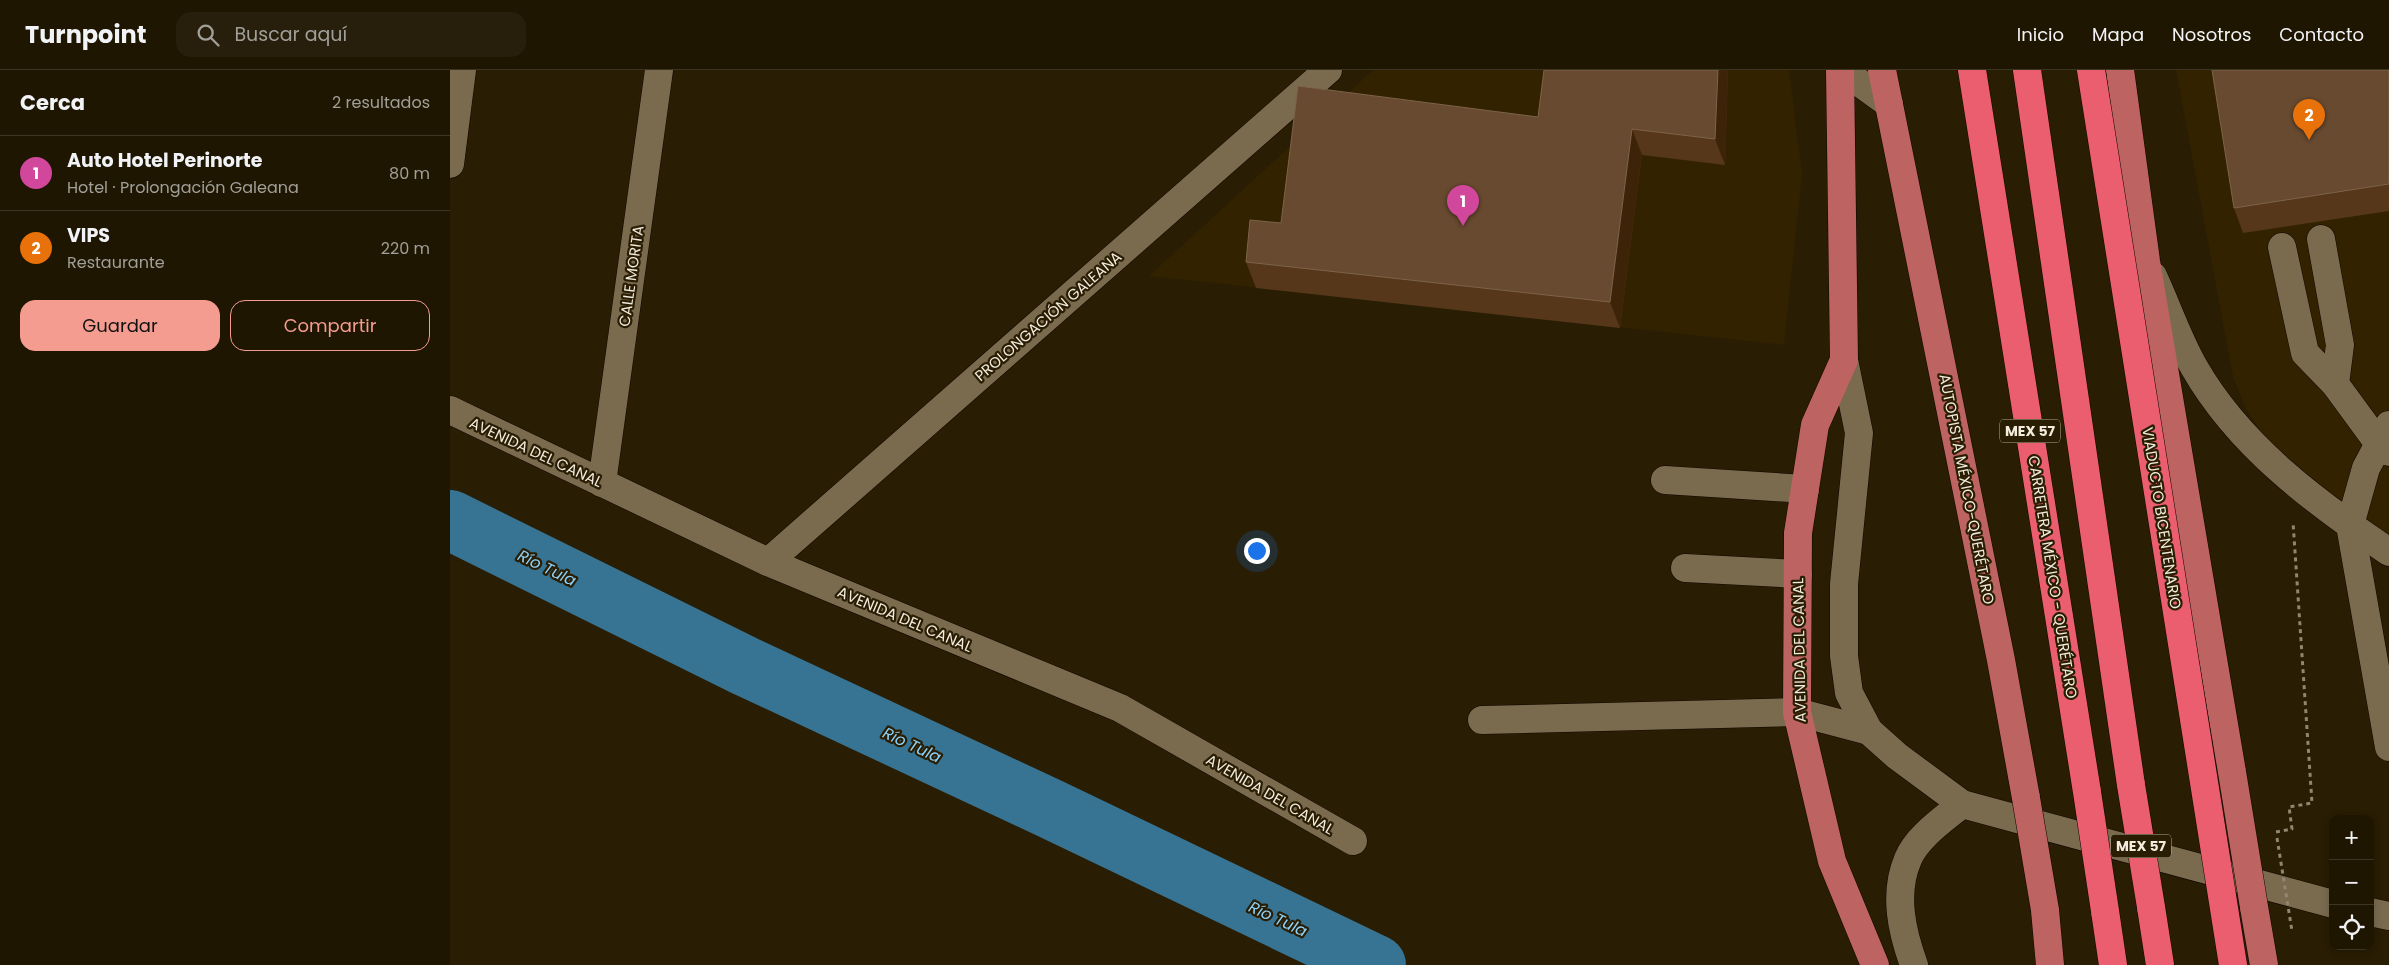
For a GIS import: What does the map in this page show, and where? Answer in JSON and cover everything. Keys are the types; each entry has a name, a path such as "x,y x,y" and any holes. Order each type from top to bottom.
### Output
{"highway":[{"name":"CARRETERA MÉXICO - QUERÉTARO","path":"1972,70 2113,965"},
{"name":"MEX 57","path":"2026,70 2131,785 2160,965"},
{"name":"VIADUCTO BICENTENARIO","path":"2091,70 2233,965"}],"main road":[{"path":"1841,70 1844,360"},
{"name":"AUTOPISTA MÉXICO-QUERÉTARO","path":"1882,70 2001,660 2045,910 2050,965"},
{"path":"2120,70 2146,261 2264,965"},
{"name":"AVENIDA DEL CANAL","path":"1844,360 1815,425 1798,533 1797,712 1832,861 1875,965"}],"street":[{"path":"450,164 462,70"},
{"name":"CALLE MORITA","path":"602,483 659,70"},
{"name":"PROLONGACIÓN GALEANA","path":"768,562 1328,70"},
{"path":"1841,70 1889,104"},
{"path":"2320,240 2340,345 2335,384"},
{"path":"2282,247 2305,353 2386,441 2366,468 2350,525 2389,747"},
{"path":"2146,261 2194,367 2238,430 2290,479 2389,552"},
{"path":"1844,360 1859,433 1844,584 1844,656 1849,693 1869,731 1897,756 1962,804 2329,903"},
{"name":"AVENIDA DEL CANAL","path":"450,410 768,562 1120,708 1353,841"},
{"path":"1664,480 1805,489"},
{"path":"1685,568 1798,574"},
{"path":"1482,720 1797,712 1869,731"},
{"path":"1914,965 1905,941 1899,894 1908,858 1924,837 1962,804"},
{"path":"2374,913 2389,916"}],"path":[{"path":"2290,479 2312,803 2289,807 2292,829 2276,832 2292,931"}],"shaded area":[{"path":"1373,70 1789,70 1802,174 1784,345 1149,276"},
{"path":"2176,70 2389,70 2389,536 2322,494 2263,435 2246,409 2233,377"}],"building":[{"path":"1544,70 1718,70 1715,139 1632,129 1610,302 1246,262 1250,220 1281,223 1298,86 1538,117"},
{"path":"2212,70 2389,70 2389,184 2234,208"}],"waterway":[{"name":"Río Tula","path":"450,520 745,666 1051,809 1376,965"}],"place":[{"name":"VIPS","path":"2309,140"},
{"name":"Auto Hotel Perinorte","path":"1463,226"}]}
